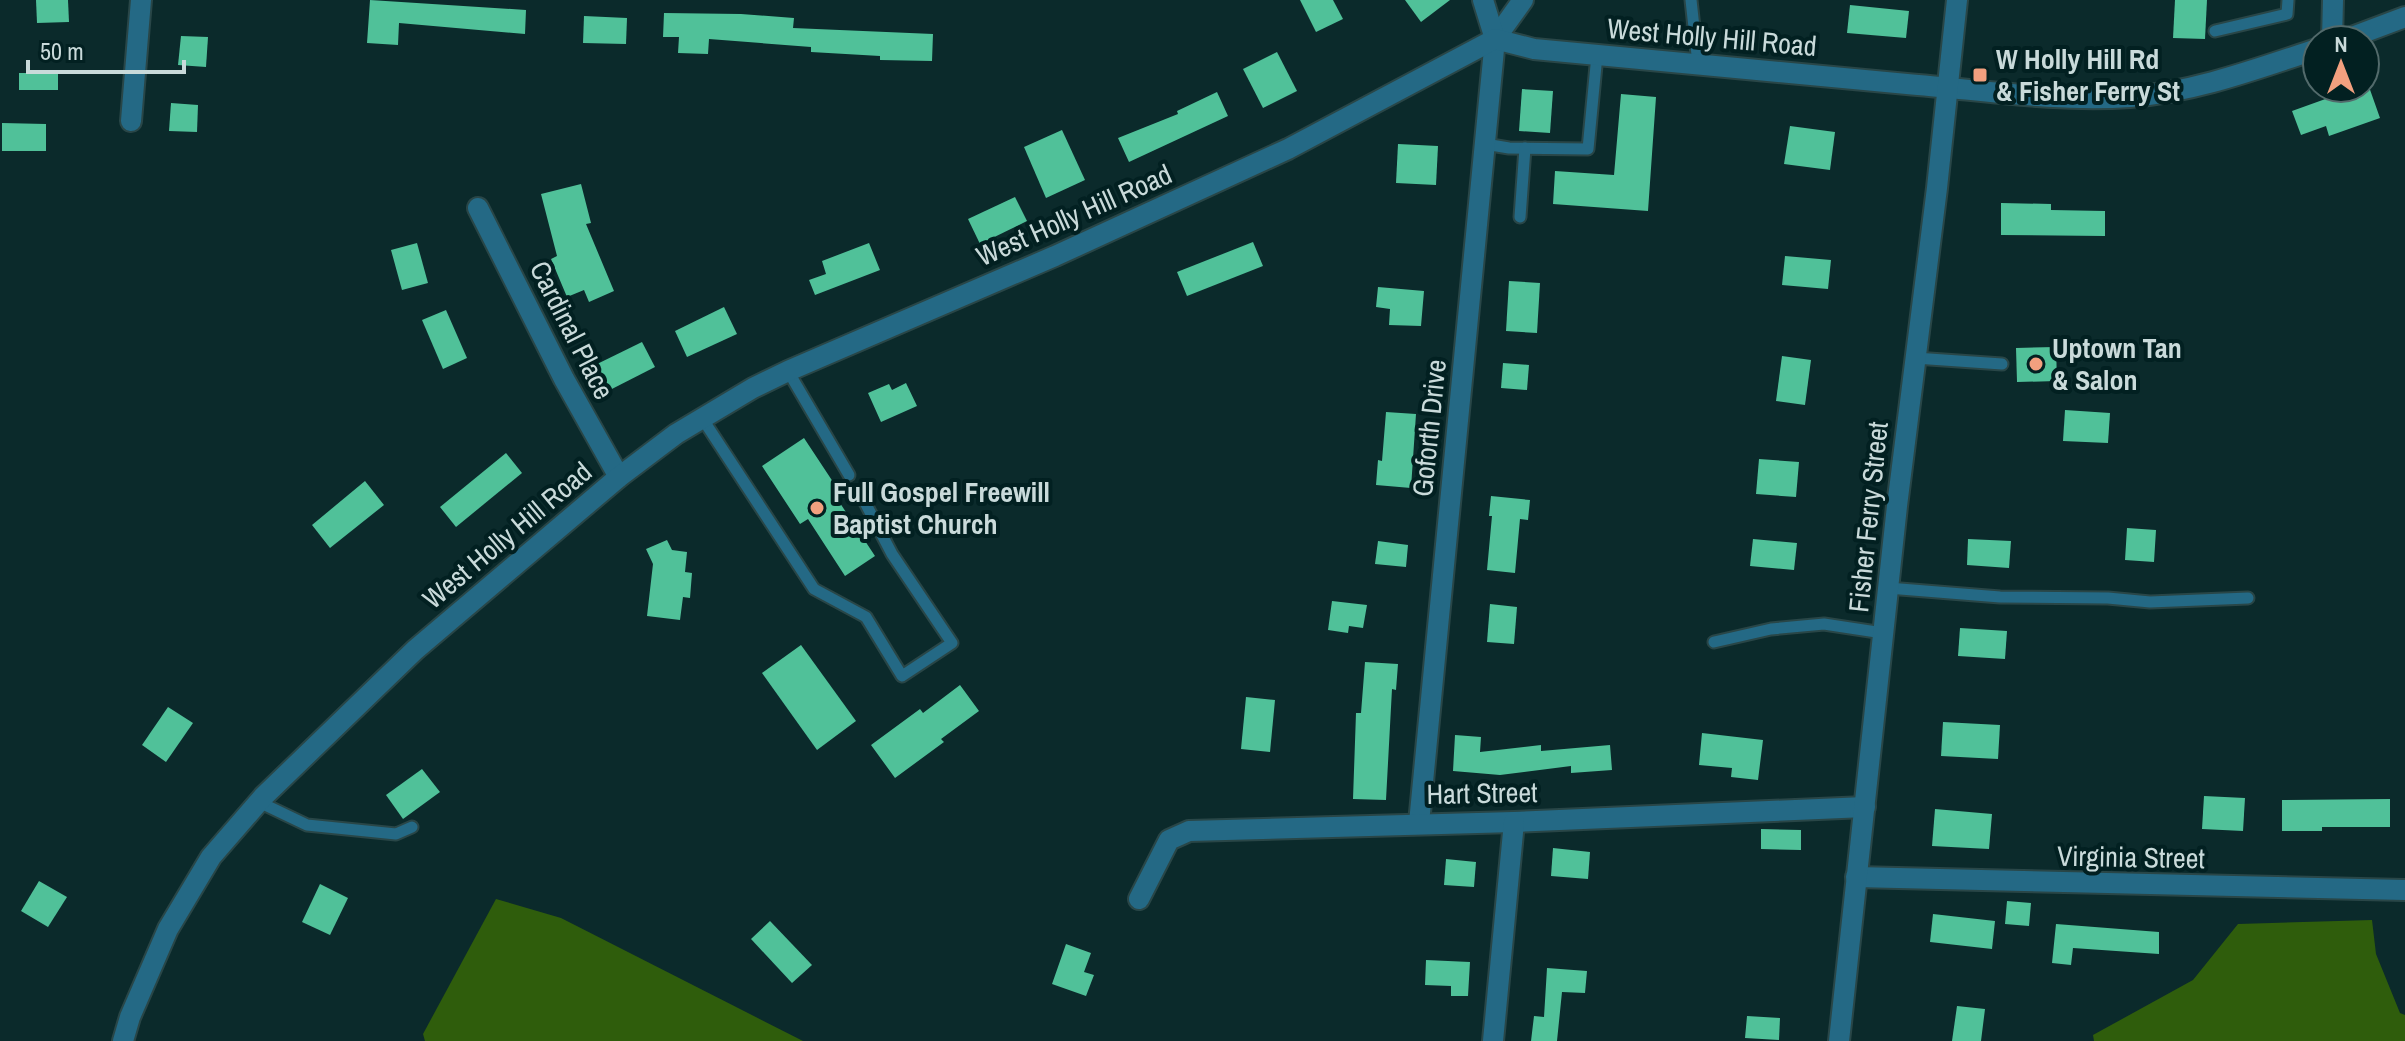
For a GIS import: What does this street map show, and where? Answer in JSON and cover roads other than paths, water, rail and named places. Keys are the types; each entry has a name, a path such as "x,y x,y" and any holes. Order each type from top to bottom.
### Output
{"street":[{"path":"131,121 141,0"},
{"path":"1483,0 1495,39"},
{"path":"1495,39 1523,0"},
{"name":"Fisher Ferry Street","path":"1839,1041 1957,0"},
{"path":"2332,24 2333,0"},
{"path":"2381,26 2405,17"},
{"name":"West Holly Hill Road","path":"123,1041 130,1017 168,929 211,857 259,802 415,650 619,477 702,418 788,371 1055,256 1288,149 1495,39 1534,49 2031,97 2132,97 2201,86 2301,54"},
{"name":"Goforth Drive","path":"1419,823 1495,39"},
{"name":"Cardinal Place","path":"478,208 564,379 619,477"},
{"name":"Hart Street","path":"1139,899 1169,840 1189,831 1514,822 1865,807"},
{"path":"1493,1041 1514,822"},
{"name":"Virginia Street","path":"1856,877 2405,890"}],"lane":[{"path":"1691,0 1698,64"},
{"path":"2215,31 2287,14 2288,0"},
{"path":"1485,144 1588,149 1597,55"},
{"path":"1520,217 1525,148"},
{"path":"1915,358 2002,364"},
{"path":"788,371 849,475"},
{"path":"702,418 814,589 866,617 902,676 952,643 892,554 859,491"},
{"path":"1888,588 2000,597 2108,598 2150,602 2248,598"},
{"path":"1714,642 1771,629 1824,624 1883,633"},
{"path":"259,802 307,825 396,834 412,827"}],"place":[{"name":"W Holly Hill Rd & Fisher Ferry St","path":"1980,75"},
{"name":"Uptown Tan & Salon","path":"2036,364"},
{"name":"Full Gospel Freewill Baptist Church","path":"817,508"}]}
